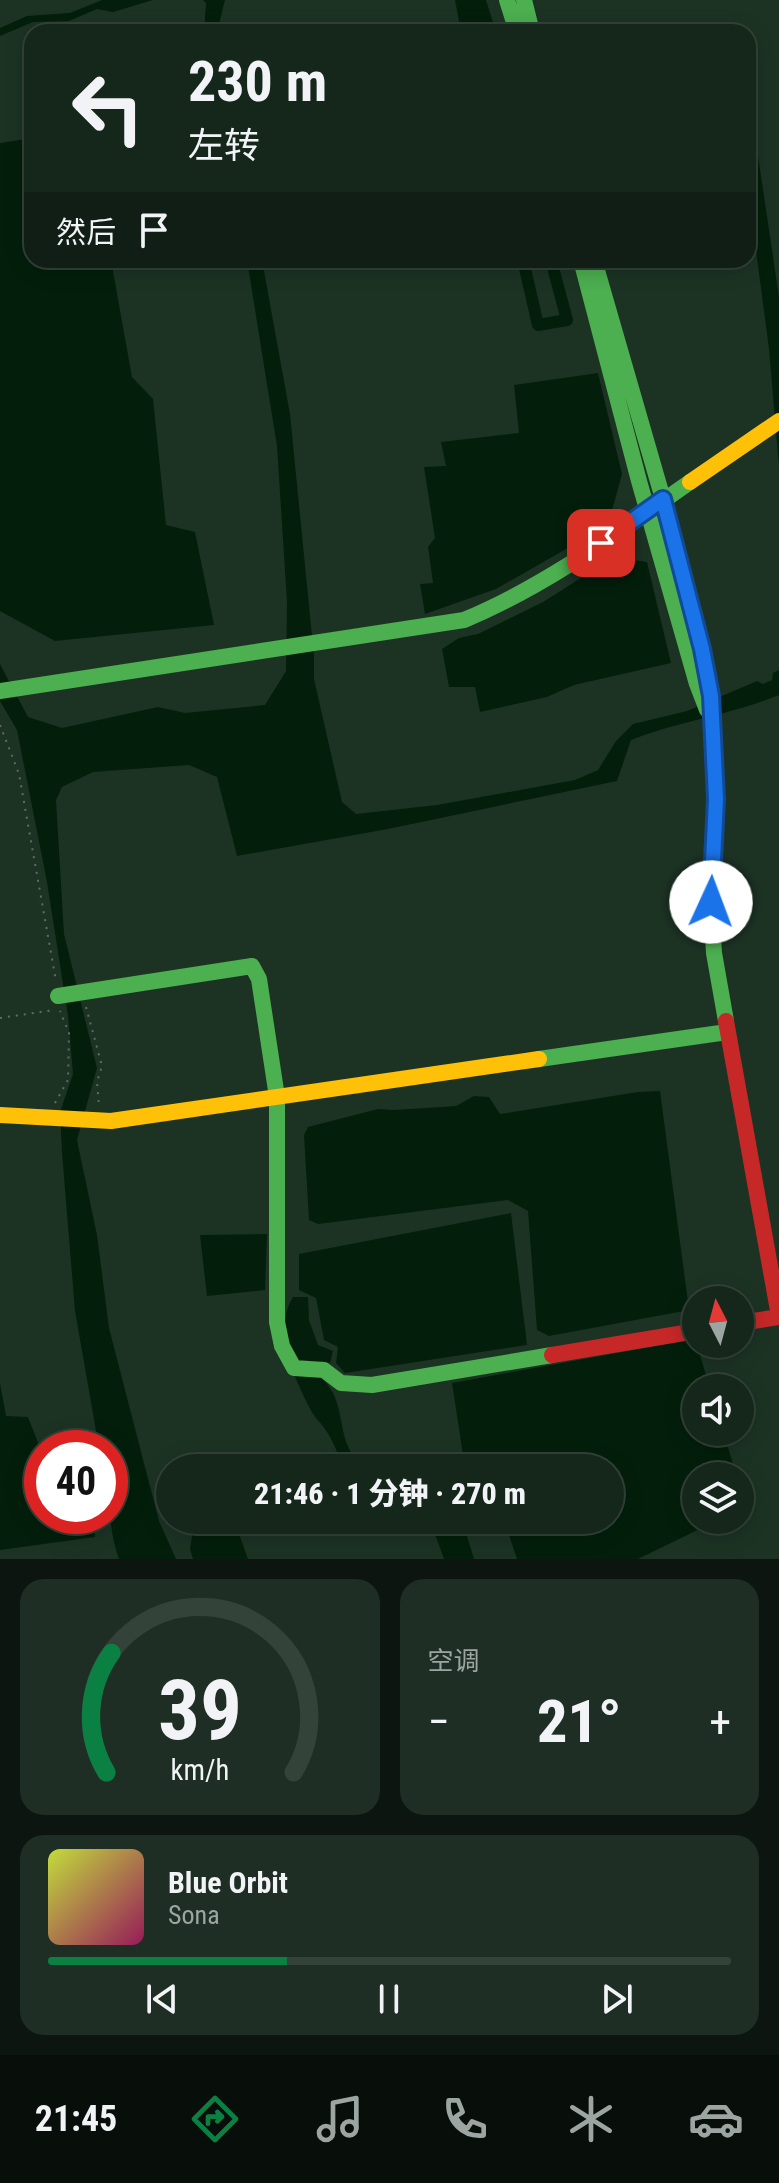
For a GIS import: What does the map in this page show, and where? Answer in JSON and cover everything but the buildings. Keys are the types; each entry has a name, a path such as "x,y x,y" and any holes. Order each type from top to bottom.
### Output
{"street":[{"path":"507,0 514,24"},
{"path":"524,0 530,24"},
{"path":"583,268 647,510 697,684 712,719"},
{"path":"596,268 663,499 711,696 716,799 712,931 727,1032 779,1316 754,1320"},
{"path":"0,691 464,620 560,572 779,421"},
{"path":"58,996 252,966 259,979 277,1097 277,1322 282,1346 294,1368 324,1370 341,1383 372,1385 682,1333"},
{"path":"0,1115 111,1121 727,1032"}],"path":[{"path":"0,725 19,774 58,996"},
{"path":"83,992 102,1066 97,1082 99,1113"},
{"path":"0,1018 60,1010 69,1033 68,1080 51,1110"}],"shaded area":[{"path":"102,0 153,0 113,12 97,9 69,21 24,24 0,36 0,28 27,16 70,13"},
{"path":"203,0 225,0 219,24 205,24 206,3"},
{"path":"455,0 486,0 494,24 460,24"},
{"path":"24,139 24,268 112,268 132,377 153,399 166,525 195,532 214,625 55,641 0,611 0,143"},
{"path":"756,143 779,297 779,467 769,349 756,251"},
{"path":"248,268 263,268 290,414 314,679 342,802 356,814 437,805 575,780 598,770 616,741 633,724 687,711 757,681 763,684 772,680 773,673 779,670 779,695 631,740 617,781 388,829 237,856 217,777 189,765 93,772 62,787 56,800 64,934 97,1068 77,1140 97,1235 109,1328 156,1509 156,1534 165,1534 176,1559 119,1559 113,1534 128,1534 128,1430 96,1430 75,1311 60,1112 73,1074 68,1016 47,882 17,730 0,701 0,664 28,717 62,728 158,707 185,713 265,705 286,671 287,602 277,446"},
{"path":"598,373 622,474 608,525 496,589 425,614 420,584 433,583 428,547 435,538 424,467 446,466 441,442 519,433 514,385"},
{"path":"614,557 647,562 671,663 574,685 547,697 480,712 475,687 449,687 442,649 459,638 478,634 543,602"},
{"path":"660,1091 686,1286 682,1286 682,1311 549,1336 537,1330 528,1211 508,1200 318,1224 309,1220 304,1135 308,1127 378,1109 456,1106 474,1096 489,1097 500,1114"},
{"path":"511,1213 527,1345 345,1373 336,1363 338,1347 324,1340 316,1298 299,1290 299,1254"},
{"path":"267,1234 265,1290 207,1296 200,1235"},
{"path":"293,1297 308,1297 309,1320 318,1345 333,1351 330,1363 321,1361 318,1376 336,1399 346,1441 353,1454 337,1454 306,1401 289,1357 285,1325"},
{"path":"682,1341 682,1358 701,1358 706,1374 682,1374 682,1446 727,1446 733,1462 682,1462 682,1534 689,1534 638,1559 517,1559 509,1534 624,1534 624,1454 463,1454 452,1383"},
{"path":"0,1383 6,1416 28,1417 33,1430 24,1430 24,1534 95,1534 95,1537 0,1550"},
{"path":"192,1534 239,1534 248,1559 193,1559 190,1549"},
{"path":"435,1534 466,1534 474,1559 444,1559"}],"waterway":[{"path":"525,268 538,325 567,320 553,268"}],"traffic: fast":[{"path":"507,0 514,24"},
{"path":"524,0 530,24"},
{"path":"583,268 639,481 707,710"},
{"path":"596,268 663,499 711,696 716,768 711,902 714,953 726,1021"},
{"path":"0,691 464,620 552,575 690,482"},
{"path":"58,996 252,966 259,979 277,1097 277,1322 282,1346 294,1368 324,1370 341,1383 372,1385 552,1355"},
{"path":"539,1059 727,1032"}],"traffic: slow":[{"path":"690,482 779,421"},
{"path":"0,1115 111,1121 539,1059"}],"traffic: jam":[{"path":"726,1021 779,1316"},
{"path":"754,1321 779,1317"},
{"path":"552,1355 682,1333"}],"route":[{"path":"601,543 663,499 711,696 716,799 711,902"}]}
